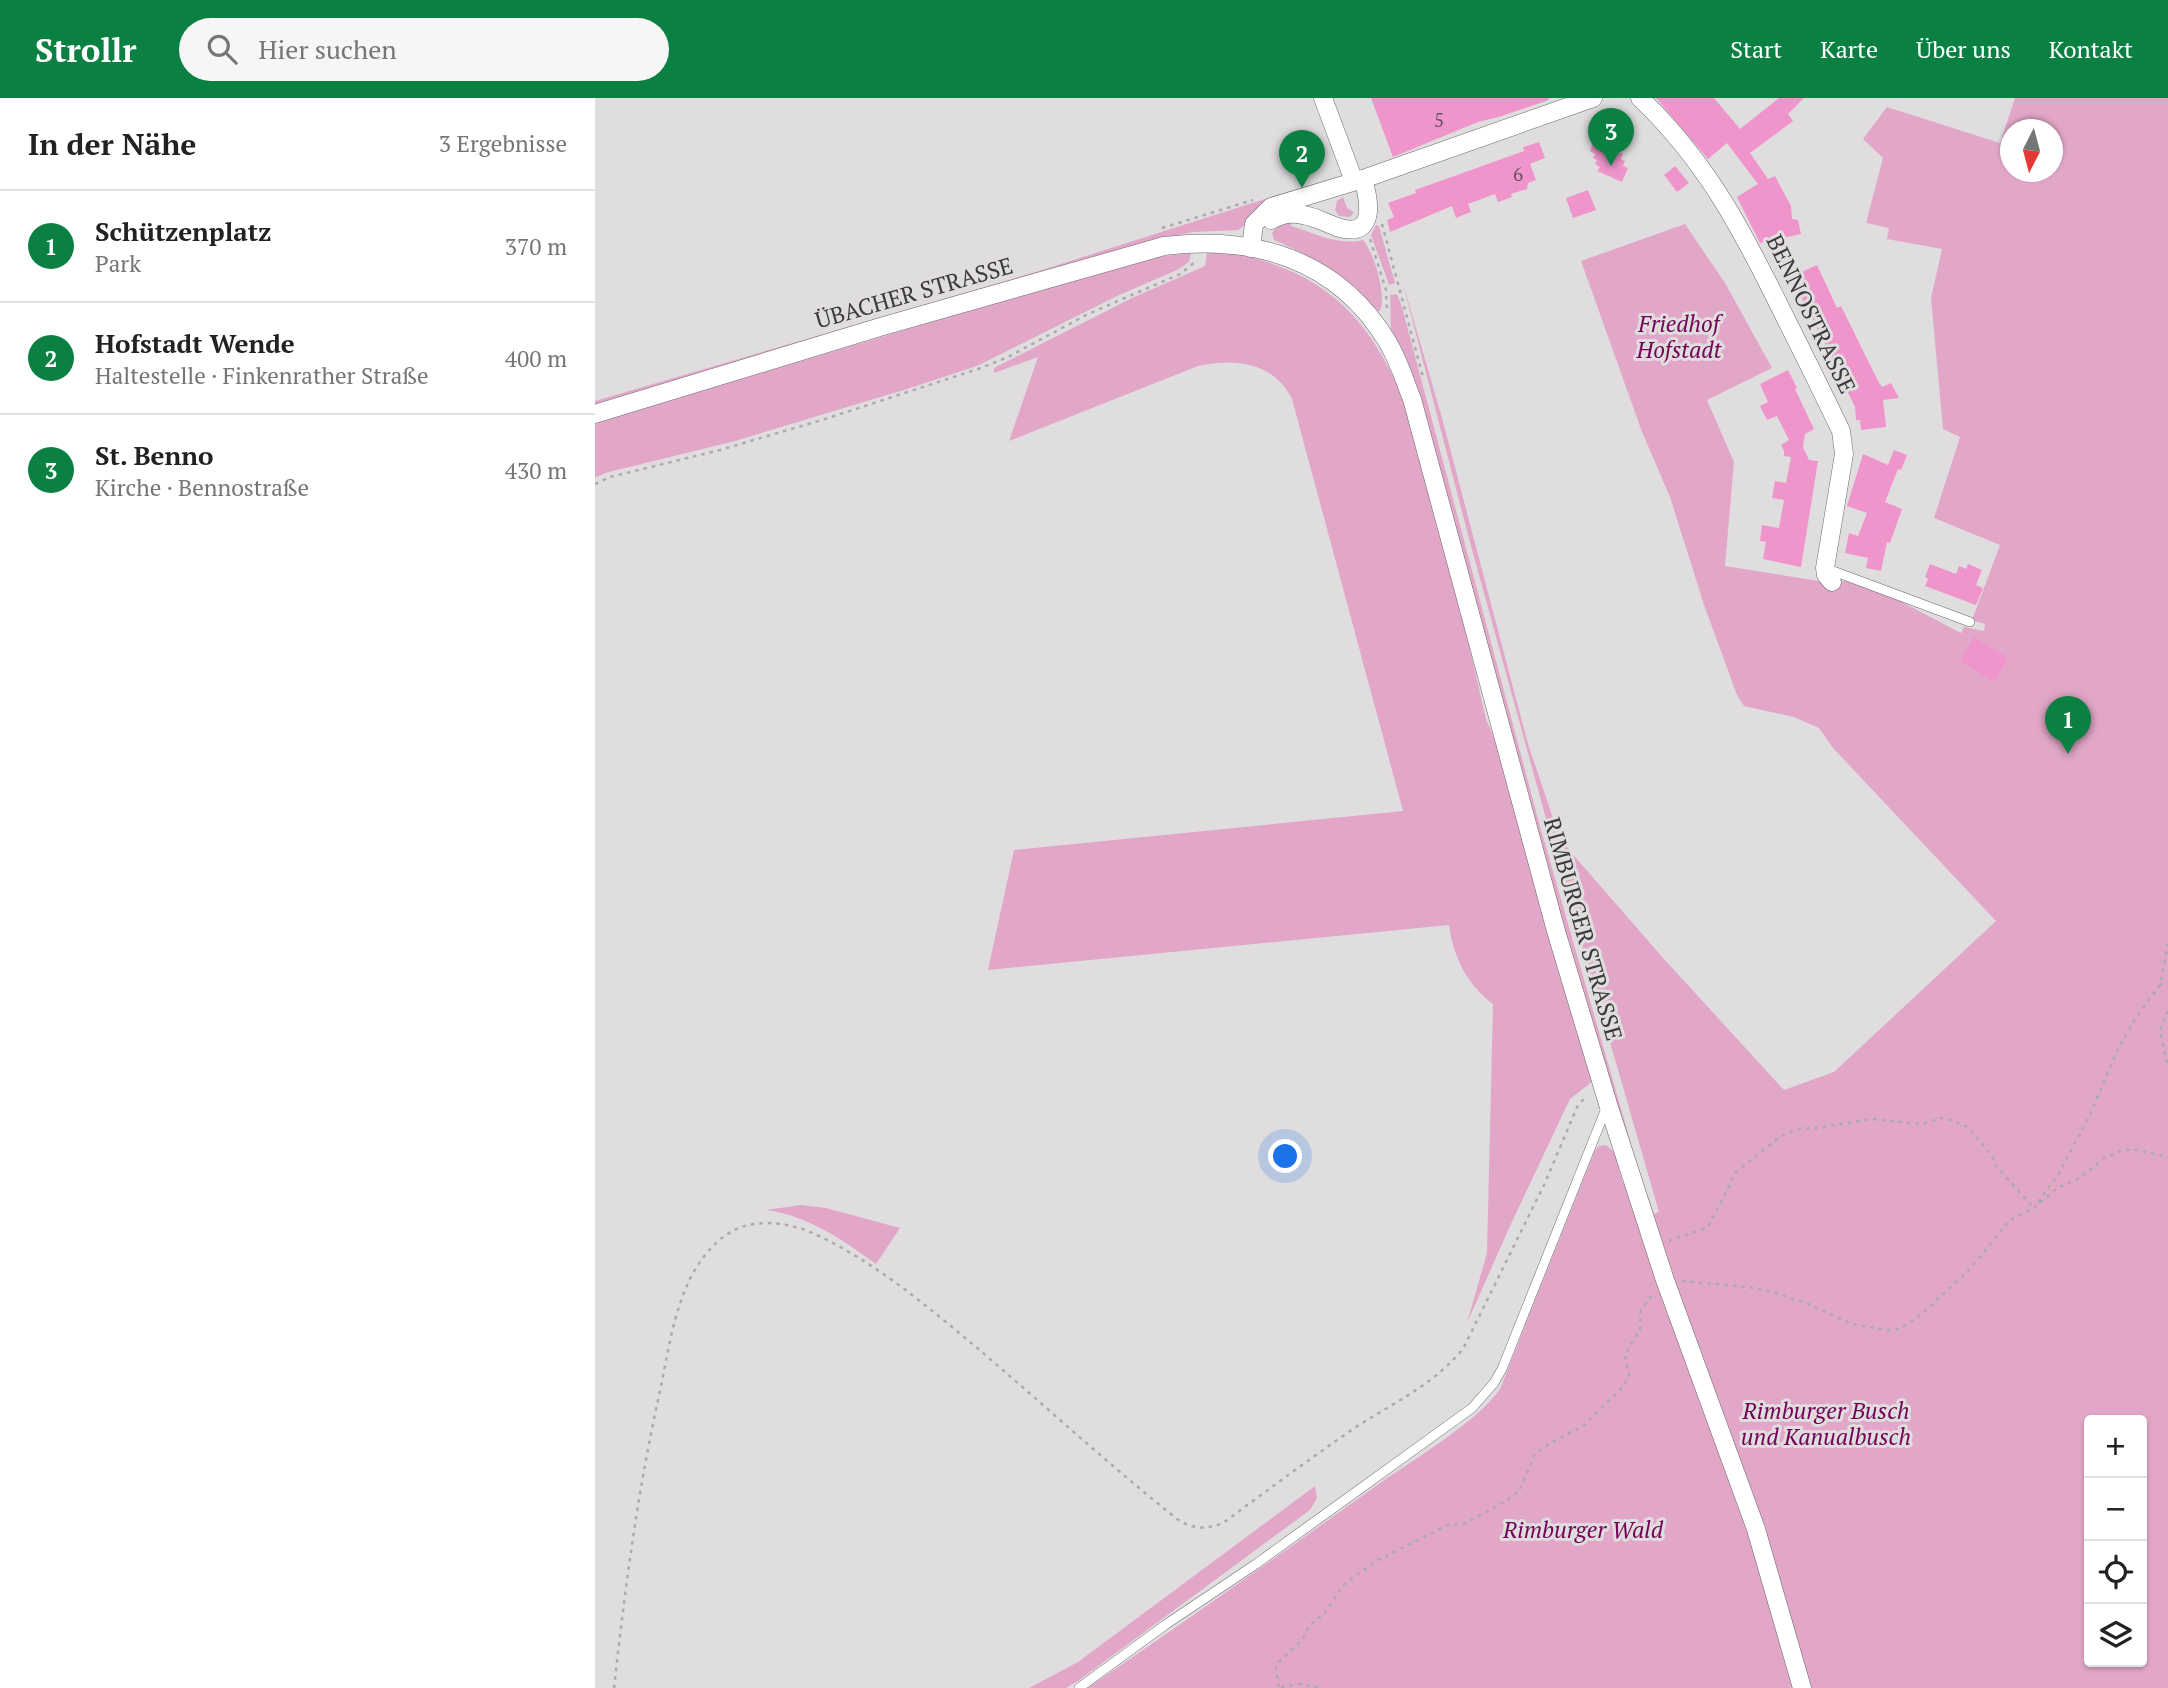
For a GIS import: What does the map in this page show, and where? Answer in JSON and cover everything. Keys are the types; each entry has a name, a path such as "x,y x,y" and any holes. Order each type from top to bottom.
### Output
{"street":[{"path":"1251,247 1264,225 1283,214 1302,214 1347,229 1363,224 1369,213 1369,199 1323,98"},
{"path":"1251,247 1254,224 1271,207 1359,180 1593,98"},
{"name":"BENNOSTRASSE","path":"1640,98 1658,114 1709,176 1742,230 1842,431 1844,454 1829,575"},
{"path":"1328,223 1324,200 1331,189"},
{"name":"ÜBACHER STRASSE","path":"595,414 880,327 1164,246 1199,242 1251,247"},
{"name":"RIMBURGER STRASSE","path":"1251,247 1296,260 1341,287 1378,329 1397,360 1412,399 1556,931 1605,1096 1665,1280 1756,1530 1803,1688"}],"lane":[{"path":"1829,575 1970,622"},
{"path":"1079,1688 1165,1625 1257,1564 1472,1408 1483,1397 1502,1369 1605,1096"}],"path":[{"path":"1363,224 1373,244 1386,290 1387,316 1378,329"},
{"path":"595,484 610,477 720,450 822,420 1008,357 1088,314 1180,274 1196,260 1199,242"},
{"path":"2034,1208 2058,1175 2090,1115 2116,1053 2135,1019 2160,985 2168,944"},
{"path":"2160,985 2168,981"},
{"path":"2168,1011 2160,1030 2168,1067"},
{"path":"614,1688 628,1564 645,1460 674,1321 689,1280 702,1258 732,1231 756,1223 791,1226 816,1234 879,1271 961,1334 1177,1519 1191,1527 1212,1528 1223,1524 1352,1430 1445,1370 1463,1349 1480,1319 1579,1105 1586,1097 1605,1096"},
{"path":"1653,1245 1708,1227 1736,1172 1781,1136 1798,1129 1864,1120 1885,1119 1922,1124 1941,1118 1968,1127 1975,1139 1992,1156 1996,1166 2034,1208"},
{"path":"1320,1688 1300,1685 1278,1688 1276,1668 1303,1639 1310,1626 1325,1613 1338,1591 1352,1577 1374,1562 1448,1525 1464,1524 1506,1501 1519,1490 1535,1454 1552,1441 1583,1426 1624,1386 1629,1375 1626,1355 1640,1329 1641,1310 1665,1280 1748,1287 1773,1292 1806,1303 1852,1324 1886,1331 1900,1329 1969,1270 2010,1220 2034,1208 2057,1188 2080,1178 2104,1158 2122,1150 2136,1150 2168,1157"}],"green space":[{"path":"2015,98 2168,98 2168,1688 1088,1688 1446,1438 1490,1401 1500,1389 1595,1150 1599,1146 1606,1145 1614,1152 1623,1183 1645,1207 1583,997 1416,384 1391,330 1390,295 1397,294 1402,307 1538,819 1636,1161 1654,1214 1659,1212 1556,855 1468,535 1402,280 1442,418 1528,744 1554,821 1569,850 1784,1090 1834,1072 1996,921 1833,748 1819,728 1794,717 1744,706 1737,695 1704,605 1670,497 1642,432 1581,261 1685,224 1725,283 1772,368 1707,400 1734,462 1725,566 1825,582 1851,581 1896,599 1961,633 1964,627 1984,631 1985,624 1972,620 2000,545 1934,518 1960,437 1943,429 1931,298 1942,249 1887,239 1889,228 1866,223 1883,158 1863,139 1887,107 2000,143 2000,182 2063,182 2063,119 2008,119"},
{"path":"1271,197 1248,223 1238,230 1193,232 1135,245 595,408 595,401 1039,271"},
{"path":"1343,197 1347,208 1354,212 1350,217 1339,216 1335,210 1337,201"},
{"path":"1292,221 1291,226 1327,238 1363,240 1378,274 1382,295 1380,311 1374,309 1316,261 1274,240 1272,233 1277,226"},
{"path":"1376,225 1379,226 1395,283 1389,285 1371,235"},
{"path":"1225,252 1259,259 1289,270 1338,301 1376,345 1405,404 1463,619 1486,719 1497,745 1593,1081 1570,1099 1467,1323 1487,1253 1493,1004 1476,988 1463,969 1454,948 1449,925 988,970 1014,850 1403,811 1292,399 1275,377 1264,370 1239,363 1198,366 1009,441 1038,357 994,373 994,368 1132,298 1205,266 1207,253"},
{"path":"1191,253 1189,262 1177,270 1117,296 977,366 735,441 605,473 595,478 595,423 1121,265 1154,257"},
{"path":"801,1205 826,1208 900,1228 876,1264 810,1223 766,1210"},
{"path":"1315,1486 1317,1498 1310,1510 1078,1681 1066,1688 1029,1688 1078,1662"}],"building":[{"path":"1371,98 1549,100 1478,122 1393,157"},
{"path":"1656,98 1714,98 1740,129 1779,98 1804,98 1788,114 1793,121 1750,153 1768,179 1775,176 1791,206 1792,219 1798,220 1801,234 1760,243 1737,197 1758,184 1727,143 1708,159"},
{"path":"1596,135 1606,141 1621,136 1616,146 1620,148 1618,152 1623,154 1623,166 1628,168 1622,182 1597,171 1600,167 1595,164 1595,154 1590,151"},
{"path":"1539,142 1545,158 1530,164 1536,180 1528,183 1527,189 1498,202 1495,194 1468,204 1471,212 1456,218 1452,206 1390,232 1387,220 1394,217 1388,203 1416,193 1415,190 1524,151 1523,147"},
{"path":"1675,166 1689,183 1677,192 1664,175"},
{"path":"1588,190 1596,210 1573,218 1566,198"},
{"path":"1817,265 1837,308 1841,306 1878,381 1882,387 1891,383 1899,398 1883,400 1886,427 1861,430 1860,420 1856,420 1855,407 1844,381 1791,277"},
{"path":"1788,370 1814,429 1805,434 1803,447 1809,460 1818,461 1801,567 1763,559 1766,542 1760,541 1762,525 1779,528 1784,500 1772,498 1775,481 1786,483 1791,457 1784,456 1781,445 1789,440 1777,416 1767,420 1760,406 1768,402 1760,384"},
{"path":"1894,450 1907,455 1901,470 1898,469 1885,502 1902,509 1890,543 1887,542 1881,571 1866,568 1868,558 1845,553 1849,533 1858,536 1867,513 1847,506 1863,454 1888,465"},
{"path":"1930,564 1956,574 1959,566 1966,569 1968,564 1982,570 1976,585 1983,588 1976,605 1925,586"},
{"path":"1974,637 2008,658 1994,682 1960,661"}],"place":[{"name":"St. Benno","path":"1611,166"},
{"name":"Hofstadt Wende","path":"1302,188"},
{"name":"Schützenplatz","path":"2068,754"}],"park label":[{"name":"Friedhof Hofstadt","path":"1679,337"},
{"name":"Rimburger Busch und Kanualbusch","path":"1826,1424"},
{"name":"Rimburger Wald","path":"1583,1530"}]}
